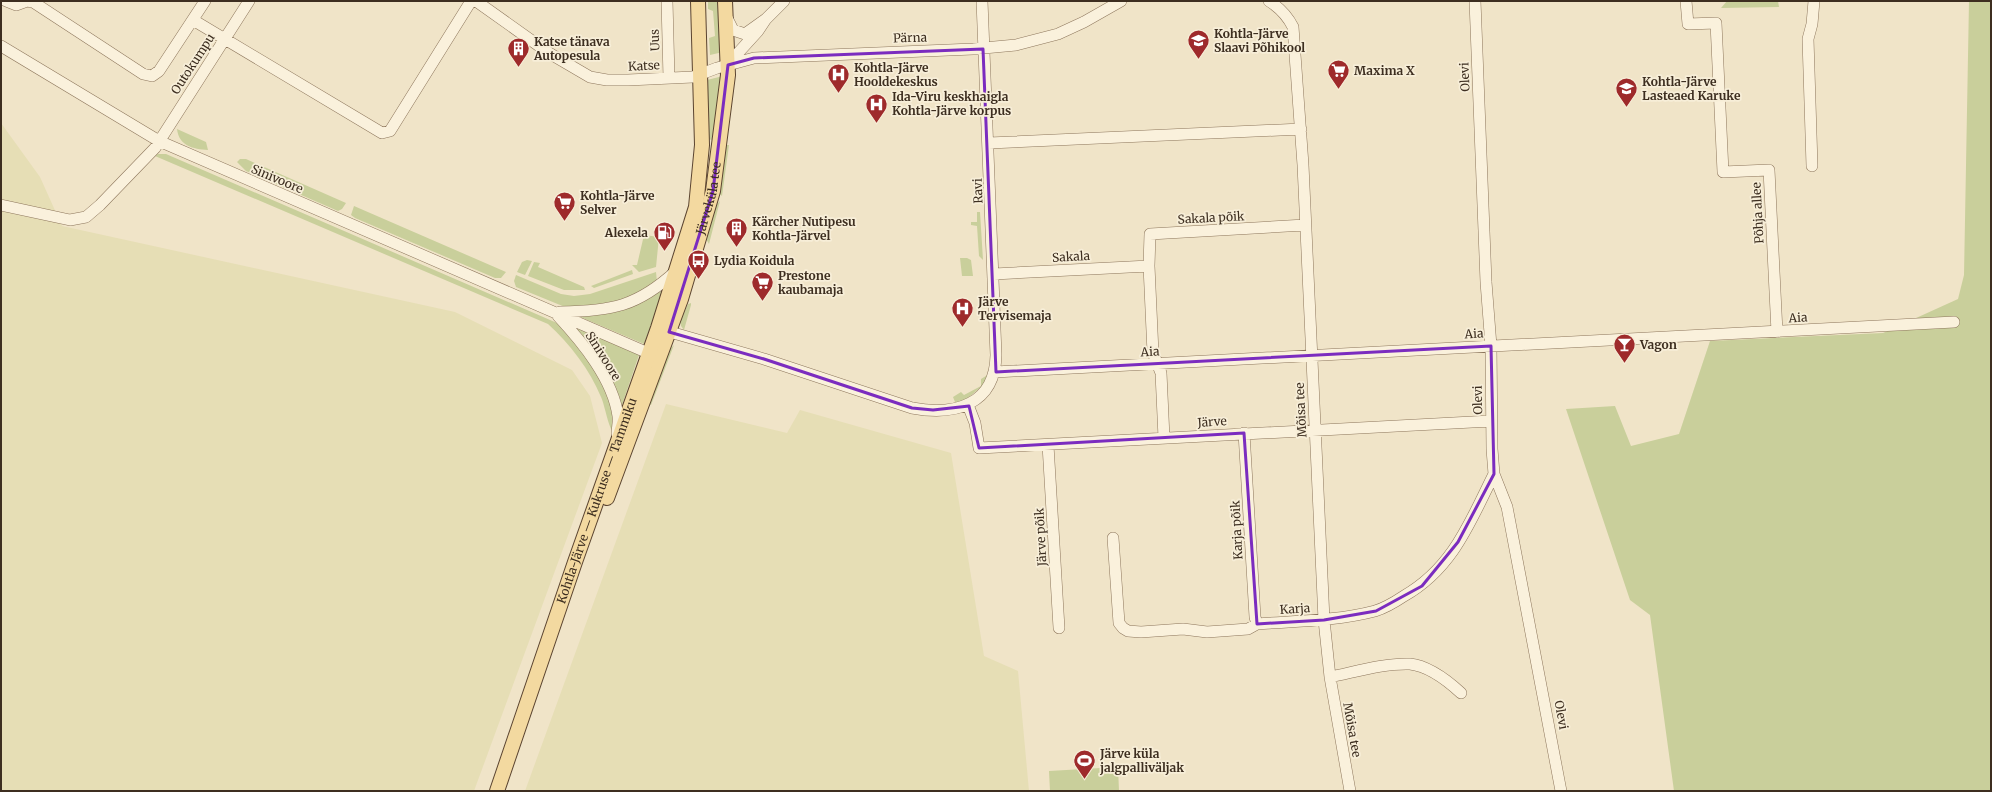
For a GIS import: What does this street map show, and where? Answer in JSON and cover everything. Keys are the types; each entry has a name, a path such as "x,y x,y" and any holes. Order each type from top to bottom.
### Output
{"main road":[{"name":"Järveküla tee","path":"664,330 676,271 694,213 699,190 702,145 697,76 698,1"},
{"name":"Järveküla tee","path":"648,387 654,355 664,330 681,299 713,191 721,138 728,65 725,5"},
{"name":"Järveküla tee","path":"644,369 654,355"},
{"name":"Kohtla-Järve — Kukruse — Tammiku","path":"497,791 616,444 644,369"},
{"name":"Kohtla-Järve — Kukruse — Tammiku","path":"552,634 594,533 648,387"}],"street":[{"path":"6,1 16,5 27,1 33,2 143,74 152,76 159,71 205,1"},
{"name":"Outokumpu","path":"1,205 70,220 86,217 150,155 226,39 249,1"},
{"path":"192,20 382,133 386,133 390,131 471,1"},
{"name":"Katse","path":"476,1 543,49 590,77 621,80 697,76"},
{"name":"Uus","path":"667,1 669,78"},
{"path":"725,5 730,26 741,34 749,32 766,19 784,1"},
{"name":"Ravi","path":"982,1 994,274 994,376"},
{"name":"Pärna","path":"697,76 754,58 983,49 1016,45 1052,36 1084,22 1121,1"},
{"name":"Mõisa tee","path":"1269,1 1280,8 1288,17 1293,27 1301,129 1324,620 1330,677 1350,791"},
{"name":"Olevi","path":"1475,1 1486,282 1491,346 1491,421 1494,474 1507,507 1562,791"},
{"name":"Põhja allee","path":"1686,1 1688,24 1716,23 1723,172 1768,170 1777,332"},
{"path":"1812,166 1808,39 1812,24 1814,1"},
{"path":"728,65 758,31 766,19"},
{"name":"Sinivoore","path":"1,46 159,141 654,355"},
{"path":"989,143 1301,129"},
{"name":"Sakala põik","path":"1149,266 1150,234 1305,226"},
{"path":"1149,266 1153,354 1158,364 1162,381 1164,438"},
{"name":"Sakala","path":"994,274 1149,266"},
{"name":"Sinivoore","path":"555,312 592,311 619,307 650,292 676,271"},
{"name":"Sinivoore","path":"555,312 591,356 612,395 618,418 616,444"},
{"name":"Aia","path":"994,376 1158,364 1954,322"},
{"path":"664,330 764,359 912,408 944,410 956,409 968,405 983,392 994,376"},
{"name":"Järve","path":"968,405 975,423 979,448 1315,429 1380,428 1491,421"},
{"name":"Karja põik","path":"1244,433 1255,617 1257,624"},
{"name":"Järve põik","path":"1048,445 1059,628"},
{"name":"Karja","path":"1113,538 1117,610 1119,623 1123,628 1141,632 1183,629 1207,632 1248,629 1257,624 1324,620 1376,611 1422,586 1442,566 1458,542 1494,474"},
{"path":"1330,677 1394,665 1411,664 1446,680 1461,693"}],"highlighted area":[{"path":"983,49 996,372 1491,346 1494,474 1458,542 1422,586 1376,611 1324,620 1257,624 1244,433 979,448 969,406 933,410 912,408 764,359 669,332 713,191 728,65 754,58"}],"shaded area":[{"path":"1,123 40,177 62,226 455,312 572,370 590,396 602,443 474,791 1,791"},
{"path":"666,404 787,433 800,410 951,453 984,656 1018,671 1029,791 525,791"}],"green space":[{"path":"708,1 722,1 723,52 710,55 709,38 715,36 713,11 708,9"},
{"path":"1727,1 1778,1 1779,7 1721,8"},
{"path":"1969,1 1991,1 1991,791 1674,791 1650,615 1630,600 1566,409 1615,406 1631,446 1679,434 1710,341 1883,333 1958,299 1964,275"},
{"path":"723,76 716,141 708,139 707,80"},
{"path":"177,129 206,142 208,150 188,146 178,135"},
{"path":"726,145 729,145 722,196 719,193"},
{"path":"158,154 166,154 557,323 568,333 593,366 613,406 613,432 601,397 585,367 572,349 548,324 155,156"},
{"path":"240,159 246,159 346,203 342,209 338,211 246,171 237,162"},
{"path":"720,201 709,244 706,239 716,205"},
{"path":"354,206 506,272 501,278 495,278 355,218 351,215"},
{"path":"977,212 980,212 983,260 979,256 977,226 971,225 971,222 977,222"},
{"path":"644,235 659,237 656,267 639,272 632,265 637,265"},
{"path":"960,258 967,258 971,260 973,276 962,276"},
{"path":"527,260 532,261 525,275 517,272 522,262"},
{"path":"534,262 540,263 538,267 584,287 585,290 564,290 528,276"},
{"path":"632,270 633,274 594,288 591,286"},
{"path":"656,272 657,282 619,303 565,307 516,287 514,281 516,275 561,294 574,296 590,294"},
{"path":"660,291 663,294 644,344 578,316"},
{"path":"691,303 684,330 680,321 688,304"},
{"path":"573,326 639,355 621,408"},
{"path":"674,345 651,405 649,404 670,349"},
{"path":"989,374 982,386 962,403 955,402 953,397 961,392 964,395 981,386 981,379"},
{"name":"Järve küla jalgpalliväljak","path":"1118,767 1119,791 1050,791 1049,771"}],"place":[{"name":"Kohtla-Järve Slaavi Põhikool","path":"1198,60"},
{"name":"Katse tänava Autopesula","path":"519,68"},
{"name":"Maxima X","path":"1338,90"},
{"name":"Kohtla-Järve Hooldekeskus","path":"838,94"},
{"name":"Kohtla-Järve Lasteaed Karuke","path":"1627,108"},
{"name":"Ida-Viru keskhaigla Kohtla-Järve korpus","path":"877,124"},
{"name":"Kohtla-Järve Selver","path":"564,222"},
{"name":"Kärcher Nutipesu Kohtla-Järvel","path":"737,248"},
{"name":"Alexela","path":"664,252"},
{"name":"Lydia Koidula","path":"698,280"},
{"name":"Prestone kaubamaja","path":"762,302"},
{"name":"Järve Tervisemaja","path":"962,328"},
{"name":"Vagon","path":"1625,364"},
{"name":"Järve küla jalgpalliväljak","path":"1084,780"}]}
